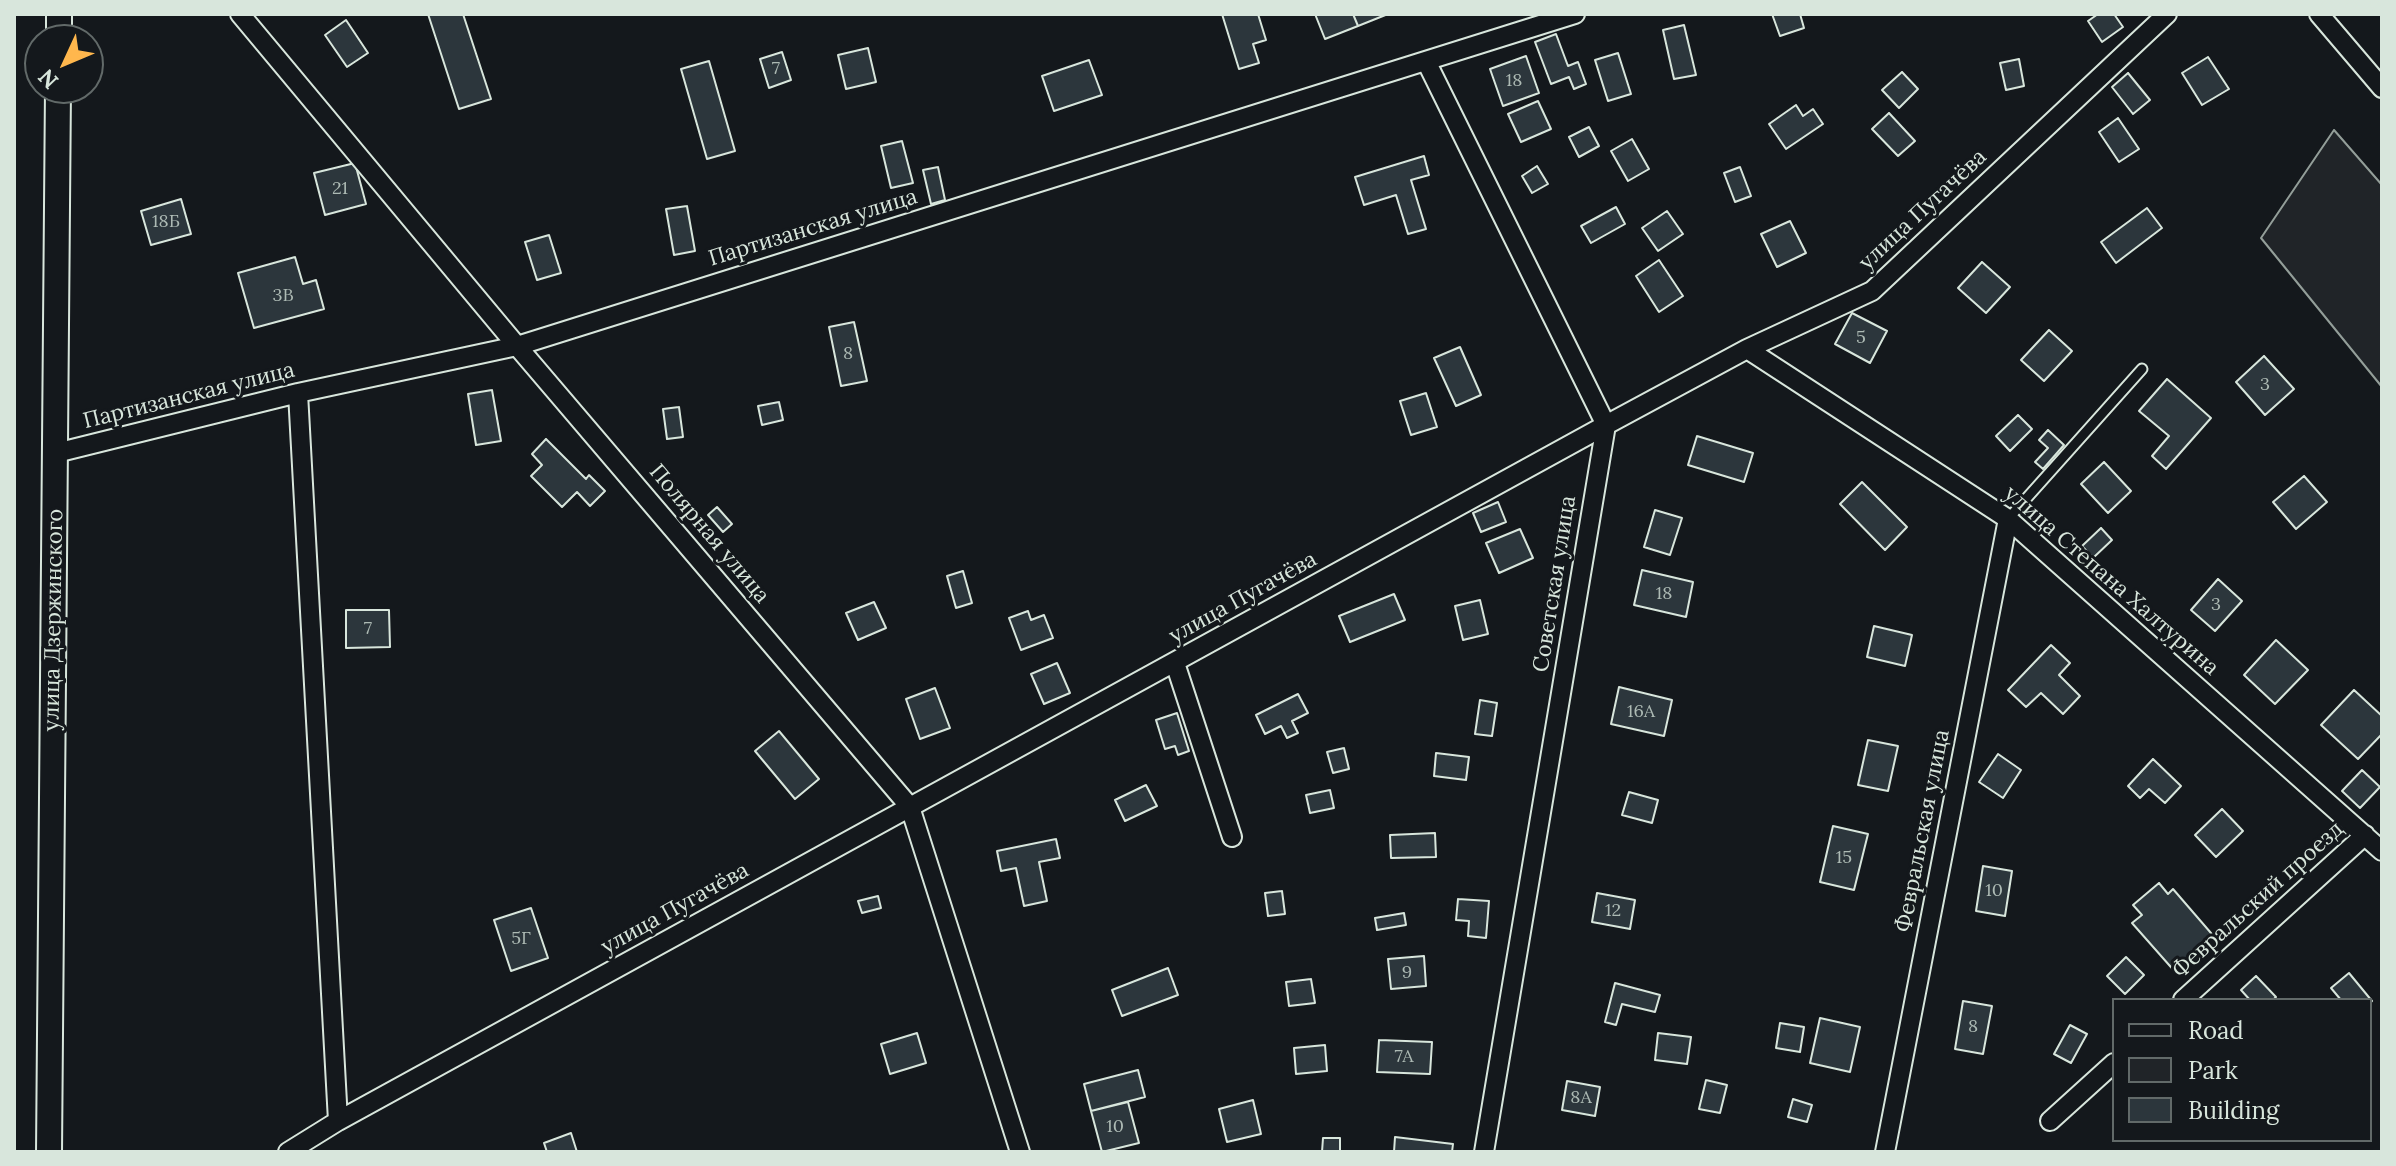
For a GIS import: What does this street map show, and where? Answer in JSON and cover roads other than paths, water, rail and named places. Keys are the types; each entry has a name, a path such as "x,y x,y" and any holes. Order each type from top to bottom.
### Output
{"street":[{"name":"Полярная улица","path":"240,14 517,346 910,807 1020,1152"},
{"name":"Партизанская улица","path":"56,453 298,393 517,346 1575,14"},
{"name":"улица Пугачёва","path":"288,1152 338,1121 1606,425 1747,349 1872,291 2167,14"},
{"path":"2319,14 2382,88"},
{"path":"1426,61 1606,425"},
{"name":"улица Дзержинского","path":"49,1152 58,104"},
{"name":"улица Степана Халтурина","path":"1747,349 2008,519 2382,851"},
{"path":"298,393 338,1121"},
{"name":"Советская улица","path":"1484,1152 1606,425"},
{"name":"Февральская улица","path":"1885,1152 2008,519"},
{"path":"1175,663 1232,837"},
{"name":"Февральский проезд","path":"2185,998 2365,835"},
{"path":"2050,1121 2112,1065"}],"lane":[{"path":"2008,519 2142,369"}]}
